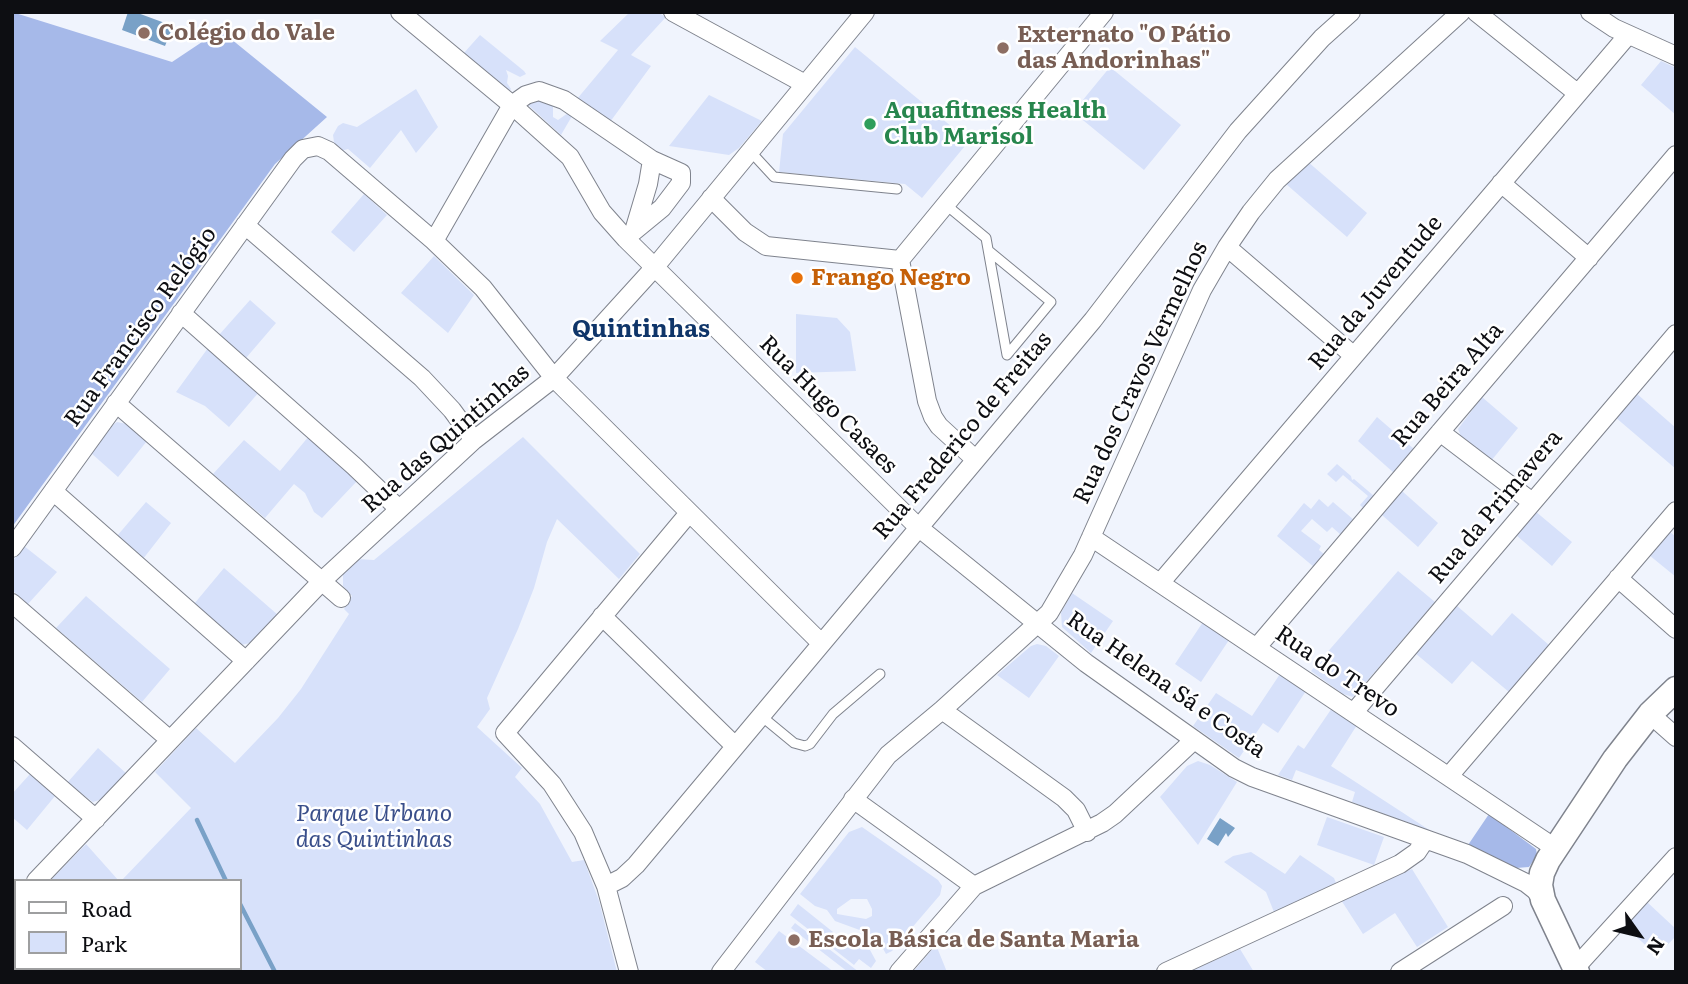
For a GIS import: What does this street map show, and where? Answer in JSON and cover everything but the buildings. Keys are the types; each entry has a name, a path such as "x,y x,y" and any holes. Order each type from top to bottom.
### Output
{"street":[{"name":"Rua Hugo Casaes","path":"400,12 570,157 602,212 630,235 654,268 918,527 1038,624"},
{"path":"673,12 805,84"},
{"name":"Rua das Quintinhas","path":"38,879 323,580 474,440 554,378 654,268 865,12"},
{"path":"900,260 1104,12"},
{"name":"Rua Frederico de Freitas","path":"606,886 622,878 636,865 1093,320 1238,131 1313,47 1351,12"},
{"name":"Rua dos Cravos Vermelhos","path":"721,972 888,755 1038,624 1057,600 1091,537 1184,327 1227,247 1277,180 1461,12"},
{"path":"1476,12 1577,93"},
{"path":"1590,12 1628,35 1676,56"},
{"name":"Rua da Juventude","path":"1161,582 1628,35"},
{"path":"630,235 662,208 681,183 681,173 652,160 564,100 540,91 526,95 512,105 434,241 483,288 554,378 821,643"},
{"name":"Rua Francisco Relógio","path":"12,548 293,159 303,149 318,146 330,151 434,241"},
{"name":"Rua Beira Alta","path":"1257,647 1676,155"},
{"path":"630,235 648,184 652,160"},
{"path":"1501,183 1589,258"},
{"path":"711,198 745,232 766,246 900,260"},
{"path":"245,225 422,378 452,410 474,440"},
{"path":"1227,247 1354,356"},
{"path":"900,260 927,401 933,417 975,459"},
{"path":"181,313 400,509"},
{"name":"Rua da Primavera","path":"1354,712 1676,334"},
{"path":"117,403 341,598"},
{"path":"1440,432 1532,502"},
{"path":"52,491 246,662"},
{"path":"1449,776 1676,511"},
{"path":"629,972 606,886 587,841 552,784 505,733 690,513"},
{"name":"Rua do Trevo","path":"1091,537 1556,848"},
{"path":"1618,579 1676,629"},
{"path":"12,603 170,740"},
{"path":"602,616 735,746"},
{"name":"Rua Helena Sá e Costa","path":"1038,624 1086,663 1234,768 1252,777 1467,854 1526,883 1543,900"},
{"path":"1676,689 1650,714 1615,759 1542,873 1540,885 1543,900 1576,970 1676,857"},
{"path":"942,710 1064,798 1076,810 1087,832"},
{"path":"1650,714 1676,737"},
{"path":"899,972 974,886 1087,832 1115,814 1194,740"},
{"path":"12,746 96,819"},
{"path":"853,799 974,886"},
{"path":"1166,972 1400,864 1417,852 1425,840"},
{"path":"1400,972 1503,906"}],"lane":[{"path":"750,151 774,177 897,189"},
{"path":"946,204 986,238 1007,355 1051,302 989,251"},
{"path":"760,715 794,743 804,746 810,744 833,714 880,674"}],"green space":[{"path":"630,12 657,12 666,17 631,55 651,66 610,122 577,99 618,50 600,41"},
{"path":"480,35 526,74 520,77 506,70 507,83 511,89 508,93 463,54"},
{"name":"Aquafitness Health Club Marisol","path":"855,47 969,141 922,198 905,184 779,172 783,134"},
{"path":"1661,61 1676,68 1676,115 1641,85"},
{"path":"1110,67 1181,125 1144,170 1073,112"},
{"path":"416,89 438,127 416,153 401,130 370,168 348,149 341,151 334,142 333,135 338,126 343,123 357,127"},
{"path":"709,95 762,121 739,148 729,155 669,146"},
{"path":"533,98 553,105 553,117 558,120 568,113 572,116 561,135 525,102"},
{"path":"1307,161 1367,213 1347,237 1286,184"},
{"path":"364,194 387,215 354,252 331,232"},
{"path":"434,256 474,295 448,333 401,293"},
{"path":"250,300 276,323 246,358 219,335"},
{"path":"796,314 837,318 850,332 856,371 796,373"},
{"path":"208,348 259,392 229,427 205,406 176,392"},
{"path":"1636,393 1676,428 1676,469 1615,417"},
{"path":"1482,397 1518,428 1491,461 1461,437 1458,429"},
{"path":"1377,417 1414,449 1394,473 1358,441"},
{"path":"117,422 127,424 147,441 118,477 91,453 110,427"},
{"path":"309,436 359,479 322,518 314,512 305,493 294,484 265,518 213,474 244,440 280,471"},
{"name":"Parque Urbano das Quintinhas","path":"523,437 640,554 619,579 557,519 518,629 487,698 490,709 477,727 522,768 515,777 540,804 572,862 584,860 599,901 617,972 104,972 102,970 242,970 242,879 123,879 191,808 155,772 196,728 235,763 278,718 301,689 349,614 344,609 352,596 343,586 343,574 357,559 374,560"},
{"path":"1337,464 1352,480 1374,496 1364,509 1360,505 1368,496 1343,475 1336,482 1327,474"},
{"path":"1402,491 1438,523 1418,547 1382,515"},
{"path":"1319,499 1328,507 1333,502 1354,520 1341,535 1332,527 1327,532 1312,519 1301,531 1321,546 1319,550 1324,554 1314,567 1277,536 1304,503 1311,509"},
{"path":"146,502 171,523 143,559 117,536"},
{"path":"1535,511 1572,542 1552,566 1516,535"},
{"path":"1669,531 1676,537 1676,577 1649,555"},
{"path":"24,546 57,572 28,604 12,590 12,562"},
{"path":"224,568 278,615 250,643 241,645 236,642 194,604"},
{"path":"1398,571 1435,602 1353,697 1343,694 1311,671"},
{"path":"1072,593 1113,621 1091,653 1062,627 1061,613"},
{"path":"86,596 170,669 142,702 56,628"},
{"path":"1456,605 1492,636 1512,613 1549,645 1509,692 1472,661 1452,684 1415,653"},
{"path":"1203,622 1229,640 1201,682 1175,664"},
{"path":"1037,644 1046,646 1059,656 1029,698 997,675"},
{"path":"1280,674 1306,691 1278,733 1263,723 1239,758 1193,726 1216,693 1252,716"},
{"path":"1332,708 1357,725 1331,766 1434,833 1352,802 1355,792 1296,770 1292,780 1278,775 1298,745 1304,749"},
{"path":"98,748 127,774 105,798 93,802 67,783"},
{"path":"1198,761 1210,765 1237,782 1198,845 1160,797 1187,766"},
{"path":"30,774 55,796 27,830 12,817 12,794"},
{"path":"1327,817 1384,837 1374,865 1317,845"},
{"path":"862,827 938,880 942,886 940,895 892,951 886,954 876,936 835,921 827,910 815,906 800,894 849,832","holes":["851,899 867,899 872,916 866,919 837,914 837,909"]},
{"path":"86,844 117,879 52,879"},
{"path":"1251,852 1285,874 1300,855 1334,878 1336,883 1274,912 1266,892 1224,862 1233,856"},
{"path":"1412,869 1448,927 1417,947 1395,913 1363,934 1341,900"},
{"path":"1647,902 1676,929 1676,936 1657,956 1625,926"},
{"path":"798,904 833,932 840,943 870,950 876,961 871,968 859,959 854,965 790,915"},
{"path":"795,923 859,972 848,972 791,928"},
{"path":"779,931 834,972 768,972 755,962"},
{"path":"936,945 947,972 913,972"},
{"path":"1240,949 1254,972 1188,972 1211,962"}],"shaded area":[{"path":"12,12 172,62 220,30 327,117 275,164 12,527"},
{"path":"128,12 173,26 165,46 122,30"},
{"path":"1489,814 1536,849 1537,855 1529,867 1516,868 1468,845"},
{"path":"1220,818 1235,828 1228,837 1226,833 1218,846 1207,839"}],"waterway":[{"path":"197,820 225,879"},
{"path":"242,908 275,972"}],"place":[{"name":"Colégio do Vale","path":"144,33"},
{"name":"Externato \"O Pátio das Andorinhas\"","path":"1003,48"},
{"name":"Aquafitness Health Club Marisol","path":"870,124"},
{"name":"Frango Negro","path":"797,278"},
{"name":"Escola Básica de Santa Maria","path":"794,940"}],"district":[{"name":"Quintinhas","path":"641,330"}]}
